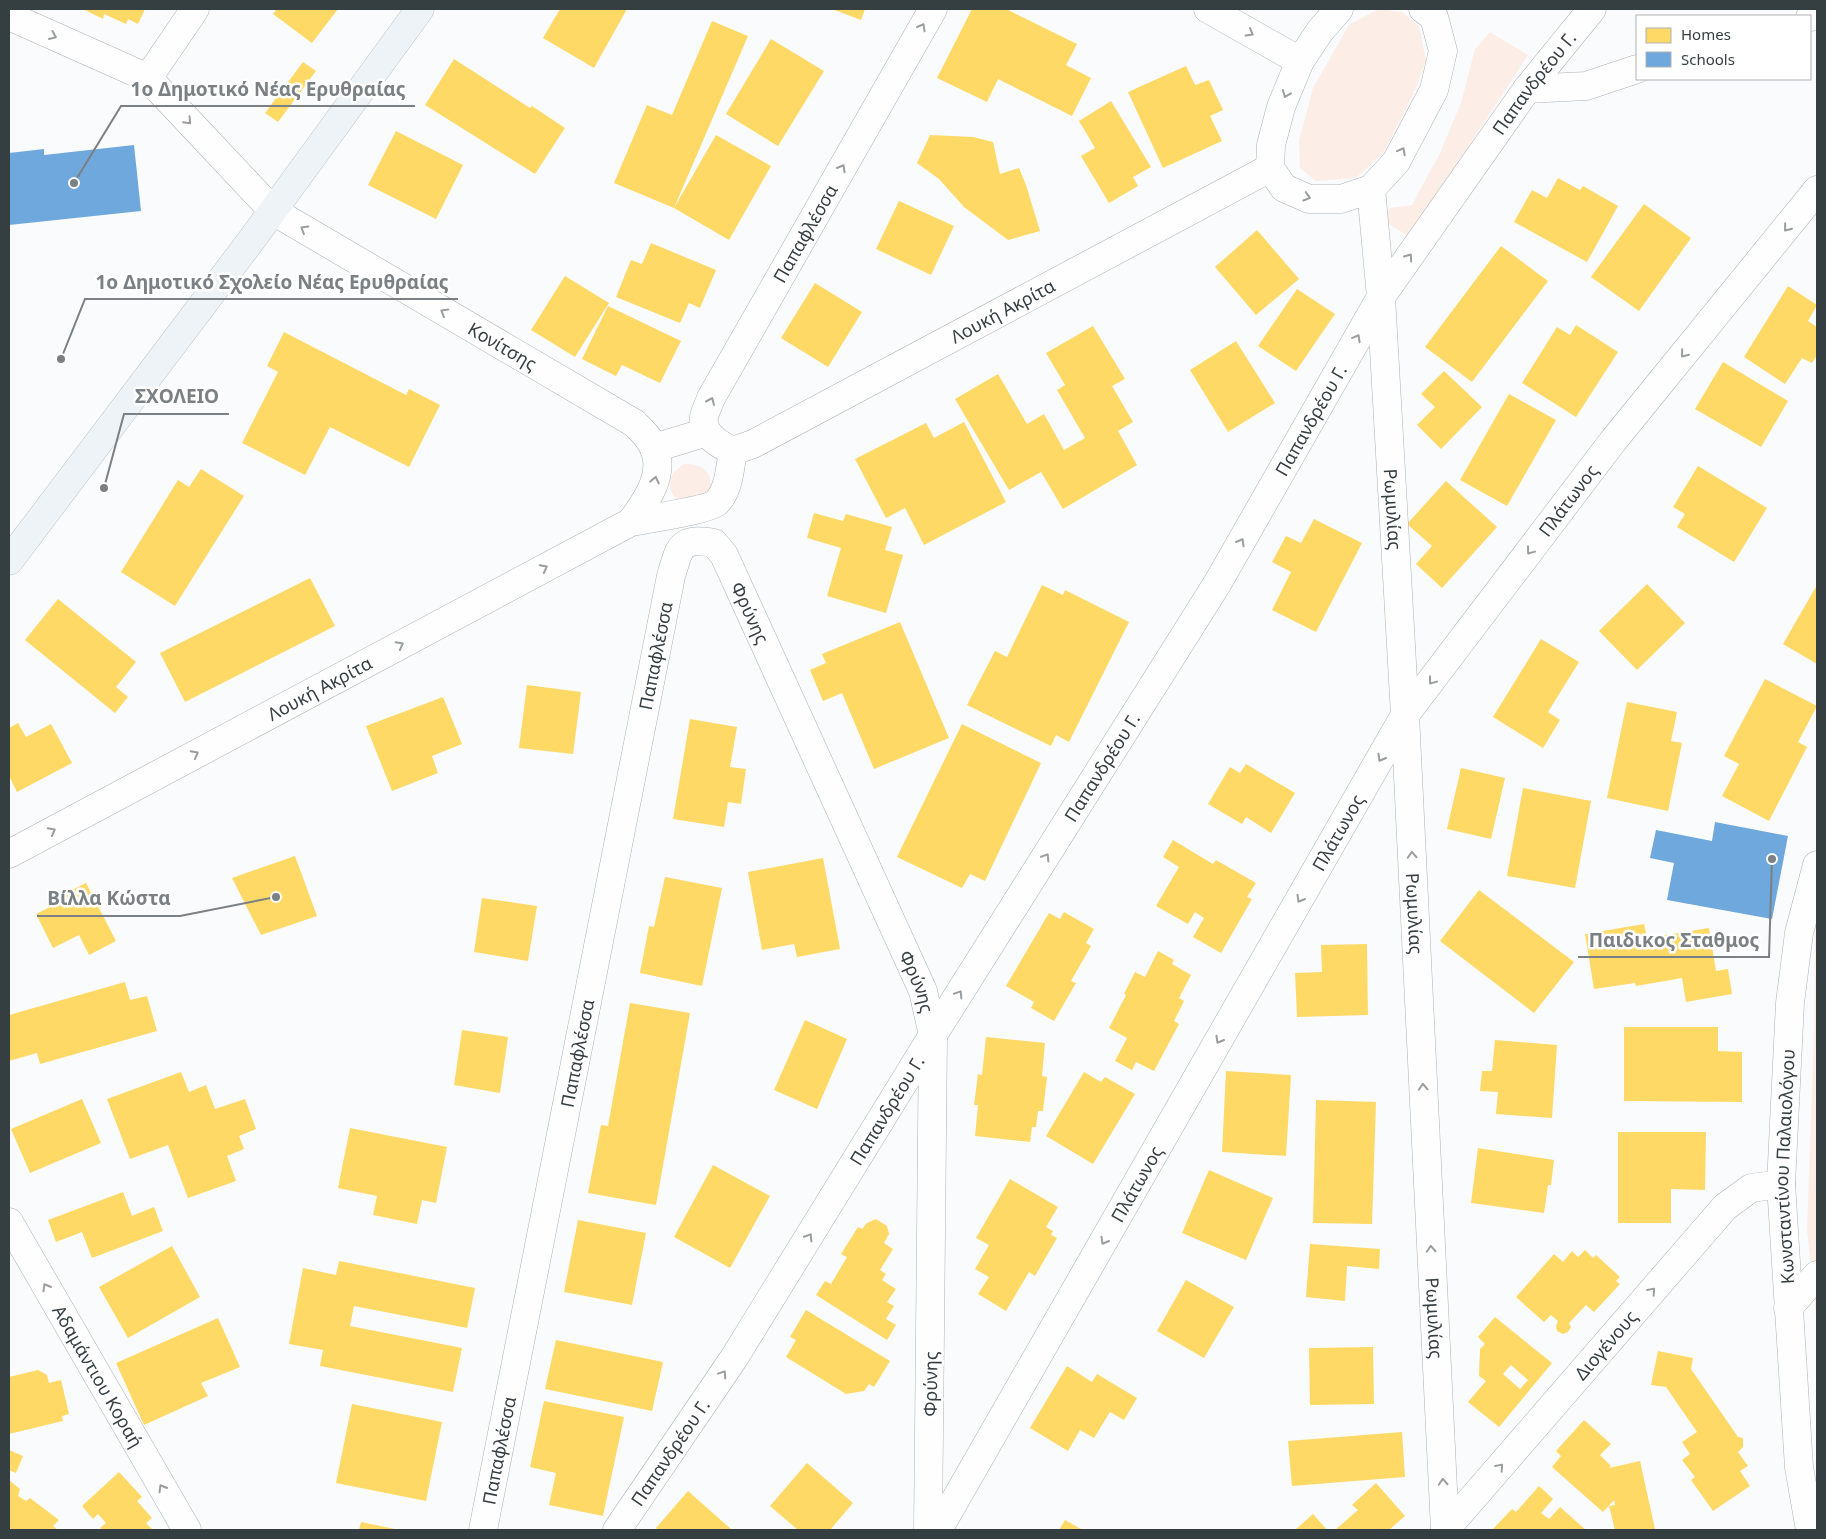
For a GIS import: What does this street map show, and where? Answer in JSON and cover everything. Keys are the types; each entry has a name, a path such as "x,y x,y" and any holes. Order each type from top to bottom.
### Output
{"main road":[{"path":"9,561 273,211 420,9"}],"street":[{"path":"9,16 148,78 195,9"},
{"name":"Παπαφλέσσα","path":"707,432 704,418 711,398 932,9"},
{"path":"1208,9 1300,61"},
{"path":"1339,9 1320,31 1300,61 1281,107 1271,145 1270,168 1284,188 1309,199 1341,199 1372,189 1396,162 1434,90 1443,51 1434,17 1423,9"},
{"name":"Παπανδρέου Γ.","path":"617,1530 734,1358 933,1035 1217,584 1381,297 1527,89 1592,9"},
{"path":"1527,89 1586,86 1636,69"},
{"name":"Κονίτσης","path":"148,78 273,211 634,424 650,440 654,448"},
{"name":"Λουκή Ακρίτα","path":"733,451 761,440 1270,168"},
{"name":"Ρωμυλίας","path":"1372,189 1381,297 1405,716 1445,1530"},
{"name":"Πλάτωνος","path":"938,1530 1405,716 1614,442 1817,190"},
{"path":"707,432 717,444 733,451 724,491 716,503 692,511 631,522 649,497 654,485 657,453 654,448 707,432"},
{"path":"692,511 698,540"},
{"name":"Λουκή Ακρίτα","path":"9,854 631,522"},
{"name":"Παπαφλέσσα","path":"483,1530 671,576 679,550 688,542 698,540"},
{"name":"Φρύνης","path":"698,540 714,543 724,555 923,990 933,1035 928,1530"},
{"name":"Κωνσταντίνου Παλαιολόγου","path":"1810,1530 1799,1467 1781,1184 1790,1004 1799,933 1816,876"},
{"name":"Διογένους","path":"1445,1530 1725,1207 1751,1188 1781,1184"},
{"name":"Αδαμάντιου Κοραή","path":"9,1222 187,1530"},
{"path":"1788,1308 1817,1275"}],"shaded area":[{"path":"1378,9 1402,12 1419,26 1426,61 1412,97 1383,153 1356,178 1316,181 1300,168 1299,141 1313,88 1349,25"},
{"path":"1490,32 1528,55 1410,237 1385,222 1390,208 1412,205 1440,153 1461,103 1475,49"},
{"path":"684,464 696,465 705,470 710,479 711,491 679,502 671,492 670,482 674,473"},
{"path":"1817,927 1817,1326 1807,1229 1814,1032 1815,928"}],"building: Homes":[{"path":"83,9 145,9 138,24 128,19 126,24 104,14 103,19"},
{"path":"277,9 338,9 312,43 273,14"},
{"path":"560,9 627,9 594,68 543,38"},
{"path":"832,9 865,9 861,20"},
{"path":"972,9 1006,9 1077,44 1066,65 1091,78 1072,116 998,79 987,102 937,78"},
{"path":"712,21 748,36 674,208 614,183 647,105 672,115"},
{"path":"771,39 824,71 778,146 726,114"},
{"path":"454,59 565,128 535,174 425,105"},
{"path":"303,62 316,71 278,122 265,113"},
{"path":"1186,66 1195,85 1209,80 1223,110 1210,116 1222,141 1163,168 1128,92"},
{"path":"1111,101 1151,167 1133,177 1138,186 1109,203 1081,156 1095,148 1079,121"},
{"path":"396,131 463,165 436,219 368,185"},
{"path":"716,135 771,166 729,240 674,208"},
{"path":"930,135 973,137 993,142 1000,174 1019,168 1040,231 1008,240 964,207 939,179 917,163"},
{"path":"1558,178 1580,190 1583,186 1618,206 1587,262 1514,222 1532,190 1547,198"},
{"path":"899,201 954,226 931,275 876,249"},
{"path":"1644,204 1691,238 1639,311 1591,277"},
{"path":"1257,230 1299,279 1256,315 1215,267"},
{"path":"651,243 716,270 700,308 689,303 680,323 616,297 631,260 642,264"},
{"path":"1501,246 1548,281 1472,382 1425,347"},
{"path":"565,276 609,303 575,357 531,330"},
{"path":"815,283 862,312 828,367 781,338"},
{"path":"1788,286 1817,305 1808,321 1817,327 1817,355 1812,363 1802,358 1785,384 1744,357"},
{"path":"1297,289 1335,314 1296,371 1258,346"},
{"path":"608,306 681,341 660,383 622,365 616,376 582,359"},
{"path":"1576,325 1618,352 1576,417 1522,383 1557,327 1570,335"},
{"path":"1093,326 1125,379 1112,386 1133,422 1118,431 1137,465 1063,509 1041,472 1009,490 955,399 998,374 1027,424 1044,414 1064,450 1085,438 1057,390 1065,385 1046,353"},
{"path":"284,332 406,395 409,389 440,405 409,467 330,427 305,475 242,443 278,372 267,366"},
{"path":"1236,341 1275,403 1228,432 1190,370"},
{"path":"1723,362 1788,401 1761,447 1695,409"},
{"path":"1444,371 1482,407 1441,449 1417,425 1435,407 1421,394"},
{"path":"1509,394 1556,420 1507,506 1460,480"},
{"path":"964,422 1006,502 924,545 905,508 886,518 855,459 926,423 934,438"},
{"path":"1698,466 1767,508 1734,562 1677,527 1685,514 1673,507"},
{"path":"201,469 244,496 175,606 121,572 178,480 189,487"},
{"path":"1446,481 1497,527 1442,588 1416,564 1432,546 1407,524"},
{"path":"814,513 843,521 846,514 892,527 885,550 903,555 886,613 827,596 841,548 807,538"},
{"path":"1314,519 1362,543 1316,632 1272,610 1291,572 1272,562 1286,536 1301,543"},
{"path":"310,578 335,626 185,702 160,653"},
{"path":"1647,584 1685,623 1637,670 1599,631"},
{"path":"1042,585 1063,595 1065,590 1129,622 1069,742 1056,735 1051,746 967,705 995,651 1007,657"},
{"path":"1817,585 1817,664 1783,644"},
{"path":"58,599 136,662 116,687 128,697 115,713 25,640"},
{"path":"900,622 949,738 874,769 842,693 823,701 810,670 826,663 822,654"},
{"path":"1541,639 1579,662 1548,712 1560,720 1543,748 1493,717"},
{"path":"1765,679 1817,706 1798,742 1807,747 1769,821 1722,796 1739,764 1724,756"},
{"path":"527,685 581,692 573,754 519,748"},
{"path":"443,697 462,744 432,756 438,773 392,791 366,726"},
{"path":"1627,702 1677,712 1671,741 1682,743 1668,811 1607,798"},
{"path":"690,719 737,727 730,767 746,769 741,804 728,802 724,827 673,819"},
{"path":"18,723 26,737 51,724 72,763 17,792 9,776 9,728"},
{"path":"962,724 1041,763 985,881 970,874 962,888 897,857"},
{"path":"1246,764 1295,793 1271,833 1246,817 1242,824 1208,804 1230,767 1240,773"},
{"path":"1461,768 1505,778 1491,839 1447,829"},
{"path":"1523,788 1591,801 1575,888 1507,876"},
{"path":"1173,840 1213,864 1216,860 1256,883 1247,897 1252,899 1221,953 1193,937 1204,918 1195,912 1188,924 1156,906 1179,867 1163,857"},
{"path":"295,856 317,916 261,935 232,878"},
{"path":"823,858 840,949 797,957 794,944 762,950 748,872"},
{"path":"665,877 722,888 702,986 640,973 649,926 654,927"},
{"path":"86,883 116,941 89,955 79,935 53,948 36,914 48,908 46,903"},
{"path":"1479,890 1574,962 1534,1013 1440,941"},
{"path":"482,898 537,906 528,961 474,952"},
{"path":"1064,912 1094,929 1086,943 1091,946 1071,981 1076,983 1054,1021 1031,1008 1034,1002 1006,986 1049,913 1060,919"},
{"path":"1644,924 1647,938 1709,928 1716,971 1728,969 1732,994 1686,1002 1682,978 1636,986 1635,983 1594,989 1585,934"},
{"path":"1367,944 1368,1015 1297,1017 1295,973 1322,972 1321,945"},
{"path":"1158,951 1174,960 1172,964 1191,975 1179,998 1184,1001 1174,1021 1179,1024 1154,1071 1136,1062 1132,1070 1115,1061 1127,1038 1109,1028 1126,995 1124,994 1135,972 1145,977"},
{"path":"125,982 130,1000 147,996 157,1031 40,1064 37,1053 9,1061 9,1015"},
{"path":"630,1003 690,1013 656,1205 588,1193 601,1125 608,1126"},
{"path":"805,1020 847,1039 817,1109 774,1090"},
{"path":"1624,1027 1718,1027 1718,1051 1742,1052 1742,1102 1624,1101"},
{"path":"462,1030 508,1037 500,1093 454,1085"},
{"path":"986,1037 1045,1043 1042,1076 1047,1077 1043,1111 1038,1111 1036,1127 1032,1127 1030,1142 975,1136 978,1105 974,1105 978,1074 982,1075"},
{"path":"1495,1040 1557,1045 1552,1118 1496,1114 1498,1092 1480,1091 1482,1071 1492,1071"},
{"path":"1226,1071 1291,1075 1286,1156 1222,1152"},
{"path":"181,1072 189,1092 206,1085 215,1109 245,1099 256,1129 239,1136 244,1149 227,1156 236,1181 188,1198 168,1145 130,1159 107,1099"},
{"path":"1084,1072 1101,1082 1105,1077 1135,1094 1093,1164 1046,1136"},
{"path":"82,1099 101,1143 30,1173 11,1129"},
{"path":"1316,1100 1376,1102 1372,1224 1313,1223"},
{"path":"350,1128 447,1147 436,1203 422,1200 417,1224 373,1215 377,1196 338,1188"},
{"path":"1618,1132 1706,1132 1705,1190 1671,1189 1671,1223 1618,1223"},
{"path":"1478,1148 1554,1160 1551,1185 1548,1185 1544,1213 1471,1203"},
{"path":"713,1165 770,1196 730,1268 674,1237"},
{"path":"1209,1170 1273,1198 1246,1260 1182,1233"},
{"path":"1010,1179 1058,1207 1046,1227 1053,1231 1051,1235 1057,1238 1035,1276 1029,1272 1006,1311 978,1294 989,1277 975,1269 989,1245 976,1238"},
{"path":"123,1192 132,1216 154,1207 163,1231 92,1258 82,1232 56,1242 48,1220"},
{"path":"876,1219 887,1226 889,1234 884,1243 893,1249 880,1270 886,1274 882,1280 896,1289 887,1302 894,1306 886,1319 896,1325 887,1340 816,1295 825,1281 831,1284 847,1257 841,1254 858,1227 862,1229 867,1223"},
{"path":"578,1220 646,1233 632,1305 564,1292"},
{"path":"1310,1244 1380,1249 1379,1269 1347,1266 1345,1301 1306,1297"},
{"path":"172,1246 200,1297 128,1338 99,1287"},
{"path":"1585,1250 1593,1258 1596,1255 1620,1277 1616,1281 1620,1284 1594,1312 1586,1305 1569,1323 1571,1327 1568,1332 1563,1334 1557,1331 1558,1321 1551,1315 1544,1322 1516,1297 1554,1254 1563,1262 1572,1251 1578,1257"},
{"path":"339,1261 475,1288 467,1328 354,1306 350,1326 462,1348 453,1392 320,1366 323,1350 289,1344 303,1268 336,1275"},
{"path":"1186,1280 1234,1307 1204,1358 1157,1331"},
{"path":"806,1310 890,1361 874,1387 869,1384 864,1391 846,1394 786,1357 796,1340 790,1337"},
{"path":"1495,1317 1552,1363 1499,1427 1468,1402 1486,1381 1479,1376 1480,1349 1485,1344 1478,1337","holes":["1511,1365 1528,1380 1520,1389 1503,1374"]},
{"path":"218,1318 240,1367 201,1383 208,1396 144,1425 116,1363"},
{"path":"556,1340 663,1362 652,1411 545,1389"},
{"path":"1373,1347 1374,1404 1310,1405 1309,1348"},
{"path":"1658,1351 1693,1358 1691,1369 1738,1437 1743,1438 1743,1447 1738,1452 1748,1466 1740,1471 1750,1486 1713,1511 1691,1480 1695,1477 1682,1460 1690,1454 1682,1442 1697,1432 1666,1387 1651,1385"},
{"path":"1067,1366 1092,1382 1097,1374 1137,1398 1124,1420 1110,1412 1094,1438 1080,1430 1068,1451 1030,1428"},
{"path":"38,1370 47,1375 49,1383 61,1380 69,1414 62,1416 63,1421 9,1434 9,1377"},
{"path":"544,1401 624,1417 603,1516 549,1505 556,1473 530,1467"},
{"path":"352,1404 442,1422 426,1501 336,1483"},
{"path":"1584,1420 1611,1444 1600,1455 1611,1466 1609,1468 1640,1461 1655,1529 1615,1530 1609,1506 1615,1505 1614,1500 1603,1512 1552,1467 1561,1456 1556,1451"},
{"path":"1402,1432 1405,1477 1292,1486 1288,1441"},
{"path":"9,1450 23,1456 16,1473 9,1470"},
{"path":"807,1463 853,1503 830,1530 798,1530 770,1506"},
{"path":"119,1472 142,1497 137,1501 152,1518 146,1523 153,1530 103,1530 100,1528 106,1523 98,1514 93,1519 82,1506"},
{"path":"9,1480 20,1489 18,1496 26,1501 30,1498 59,1520 53,1526 58,1530 9,1530"},
{"path":"1376,1483 1405,1516 1389,1530 1335,1530 1358,1510 1352,1505"},
{"path":"1539,1486 1553,1499 1541,1513 1549,1519 1560,1507 1586,1530 1492,1530 1512,1509 1516,1512"},
{"path":"688,1491 732,1530 659,1530 656,1528"},
{"path":"1313,1514 1327,1530 1295,1530"},
{"path":"1065,1520 1083,1530 1059,1530"},
{"path":"361,1522 395,1529 395,1530 359,1530"}],"building: Schools":[{"path":"134,145 141,211 9,225 9,153 44,149 44,155"},
{"path":"1715,822 1788,836 1772,919 1667,900 1674,863 1650,858 1656,830 1712,841"}],"place":[{"name":"1ο Δημοτικό Νέας Ερυθραίας","path":"74,183"},
{"name":"1ο Δημοτικό Σχολείο Νέας Ερυθραίας","path":"61,359"},
{"name":"ΣΧΟΛΕΙΟ","path":"104,488"},
{"name":"Παιδικος Σταθμος","path":"1772,859"},
{"name":"Βίλλα Κώστα","path":"276,897"}]}
